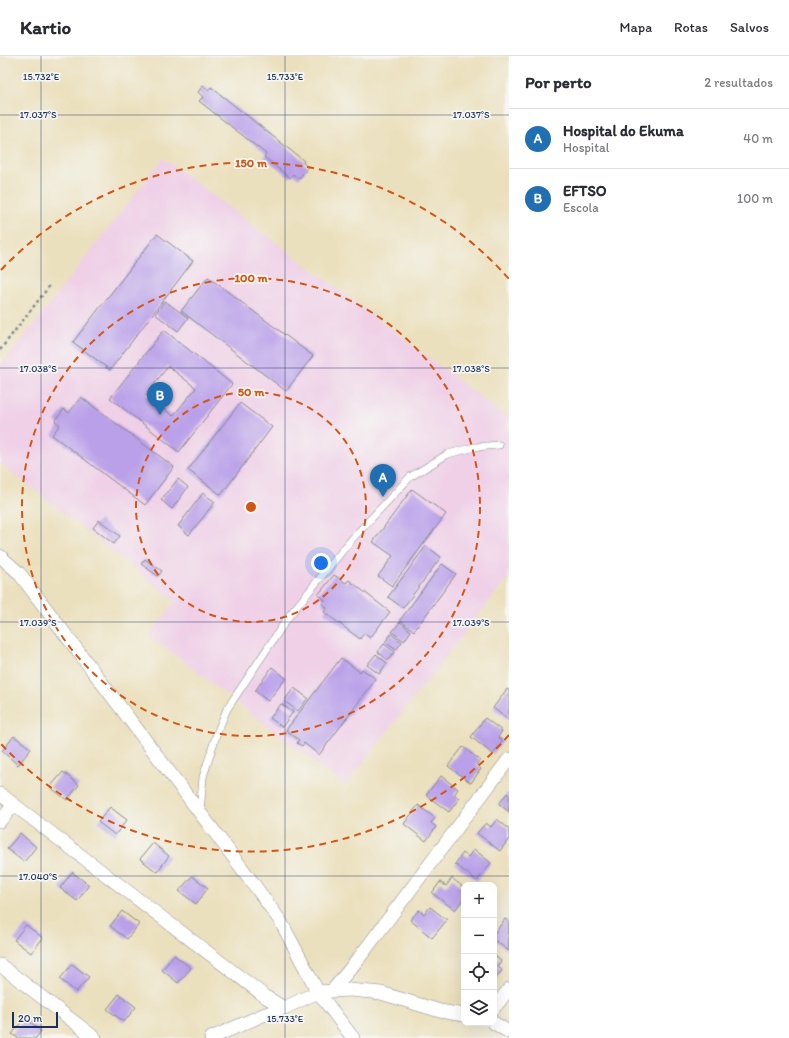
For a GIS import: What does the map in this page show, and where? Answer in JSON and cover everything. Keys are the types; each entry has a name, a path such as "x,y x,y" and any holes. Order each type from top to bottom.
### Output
{"street":[{"path":"0,556 19,573 200,812 281,922 318,992 353,1038"},
{"path":"332,990 359,958 509,759"},
{"path":"0,794 266,997 284,1008"},
{"path":"0,821 14,805"},
{"path":"0,965 95,1038"},
{"path":"497,1004 509,988"},
{"path":"211,1038 284,1008 318,992 332,990 381,993 440,1011 461,1014"},
{"path":"497,1025 509,1032"}],"lane":[{"path":"200,812 203,777 217,733 227,708 289,616 352,539 410,477 448,454 475,447 499,445"}],"path":[{"path":"0,350 50,284"}],"shaded area":[{"path":"163,158 509,419 509,576 345,786 149,635 175,601 0,463 0,367"}],"building":[{"path":"203,86 209,90 211,87 304,161 303,163 308,167 299,179 293,174 290,178 264,157 266,154 199,101 203,97 198,92"},
{"path":"157,234 193,261 110,370 73,342"},
{"path":"208,277 313,356 286,391 181,311"},
{"path":"165,301 188,318 178,331 155,314"},
{"path":"164,330 232,384 179,452 110,398","holes":["168,366 196,388 173,416 146,395"]},
{"path":"81,397 174,467 145,505 52,435 60,425 55,421 64,409 69,413"},
{"path":"240,403 272,427 221,495 188,470"},
{"path":"178,479 188,487 172,509 161,500"},
{"path":"412,489 446,514 392,586 378,576 393,556 373,542"},
{"path":"203,493 215,502 189,535 178,526"},
{"path":"99,520 120,536 114,544 93,528"},
{"path":"426,546 441,557 403,608 388,597"},
{"path":"145,559 162,571 158,576 141,564"},
{"path":"442,564 456,574 414,631 400,620"},
{"path":"334,575 346,583 349,580 390,612 370,638 364,633 360,639 324,612 327,608 322,604 325,600 318,595"},
{"path":"400,622 411,631 404,641 392,632"},
{"path":"391,634 402,642 396,650 385,642"},
{"path":"384,644 395,652 388,660 378,652"},
{"path":"376,654 387,663 379,674 367,665"},
{"path":"341,658 360,672 362,669 376,679 319,755 304,743 302,746 297,743 299,740 286,730"},
{"path":"272,667 286,678 268,701 255,691"},
{"path":"294,688 308,698 298,711 284,701"},
{"path":"507,689 509,690 509,720 493,708"},
{"path":"281,704 293,712 282,727 270,718"},
{"path":"485,718 502,731 498,737 503,741 493,754 471,737"},
{"path":"14,736 31,749 18,765 2,751"},
{"path":"463,747 480,760 476,765 481,769 471,783 448,766"},
{"path":"63,772 79,785 67,800 50,787"},
{"path":"441,776 458,789 454,795 459,799 449,812 426,795"},
{"path":"507,793 509,795 509,812 499,804"},
{"path":"418,805 435,818 431,823 436,827 426,841 404,824"},
{"path":"110,807 127,820 115,835 98,822"},
{"path":"497,819 509,829 509,839 500,851 477,833 486,823 491,827"},
{"path":"20,833 36,847 24,862 7,849"},
{"path":"153,843 169,856 157,872 140,859"},
{"path":"474,849 491,863 477,881 455,864 463,853 468,857"},
{"path":"72,872 89,885 77,901 60,888"},
{"path":"192,876 208,888 196,904 179,891"},
{"path":"452,878 461,886 461,902 455,910 432,893 440,882 446,886"},
{"path":"430,907 447,920 432,938 410,920 419,910 424,914"},
{"path":"122,911 139,924 127,939 110,926"},
{"path":"505,919 509,922 509,951 497,942 497,930"},
{"path":"26,925 43,938 31,953 14,940"},
{"path":"174,955 191,968 178,983 162,970"},
{"path":"497,958 501,961 497,966"},
{"path":"72,964 89,977 76,992 60,979"},
{"path":"497,966 502,970 497,977"},
{"path":"119,994 136,1007 124,1022 107,1009"},
{"path":"25,1018 41,1031 36,1038 18,1038 12,1034"}],"place":[{"name":"EFTSO","path":"160,415"},
{"name":"Hospital do Ekuma","path":"383,497"}]}
